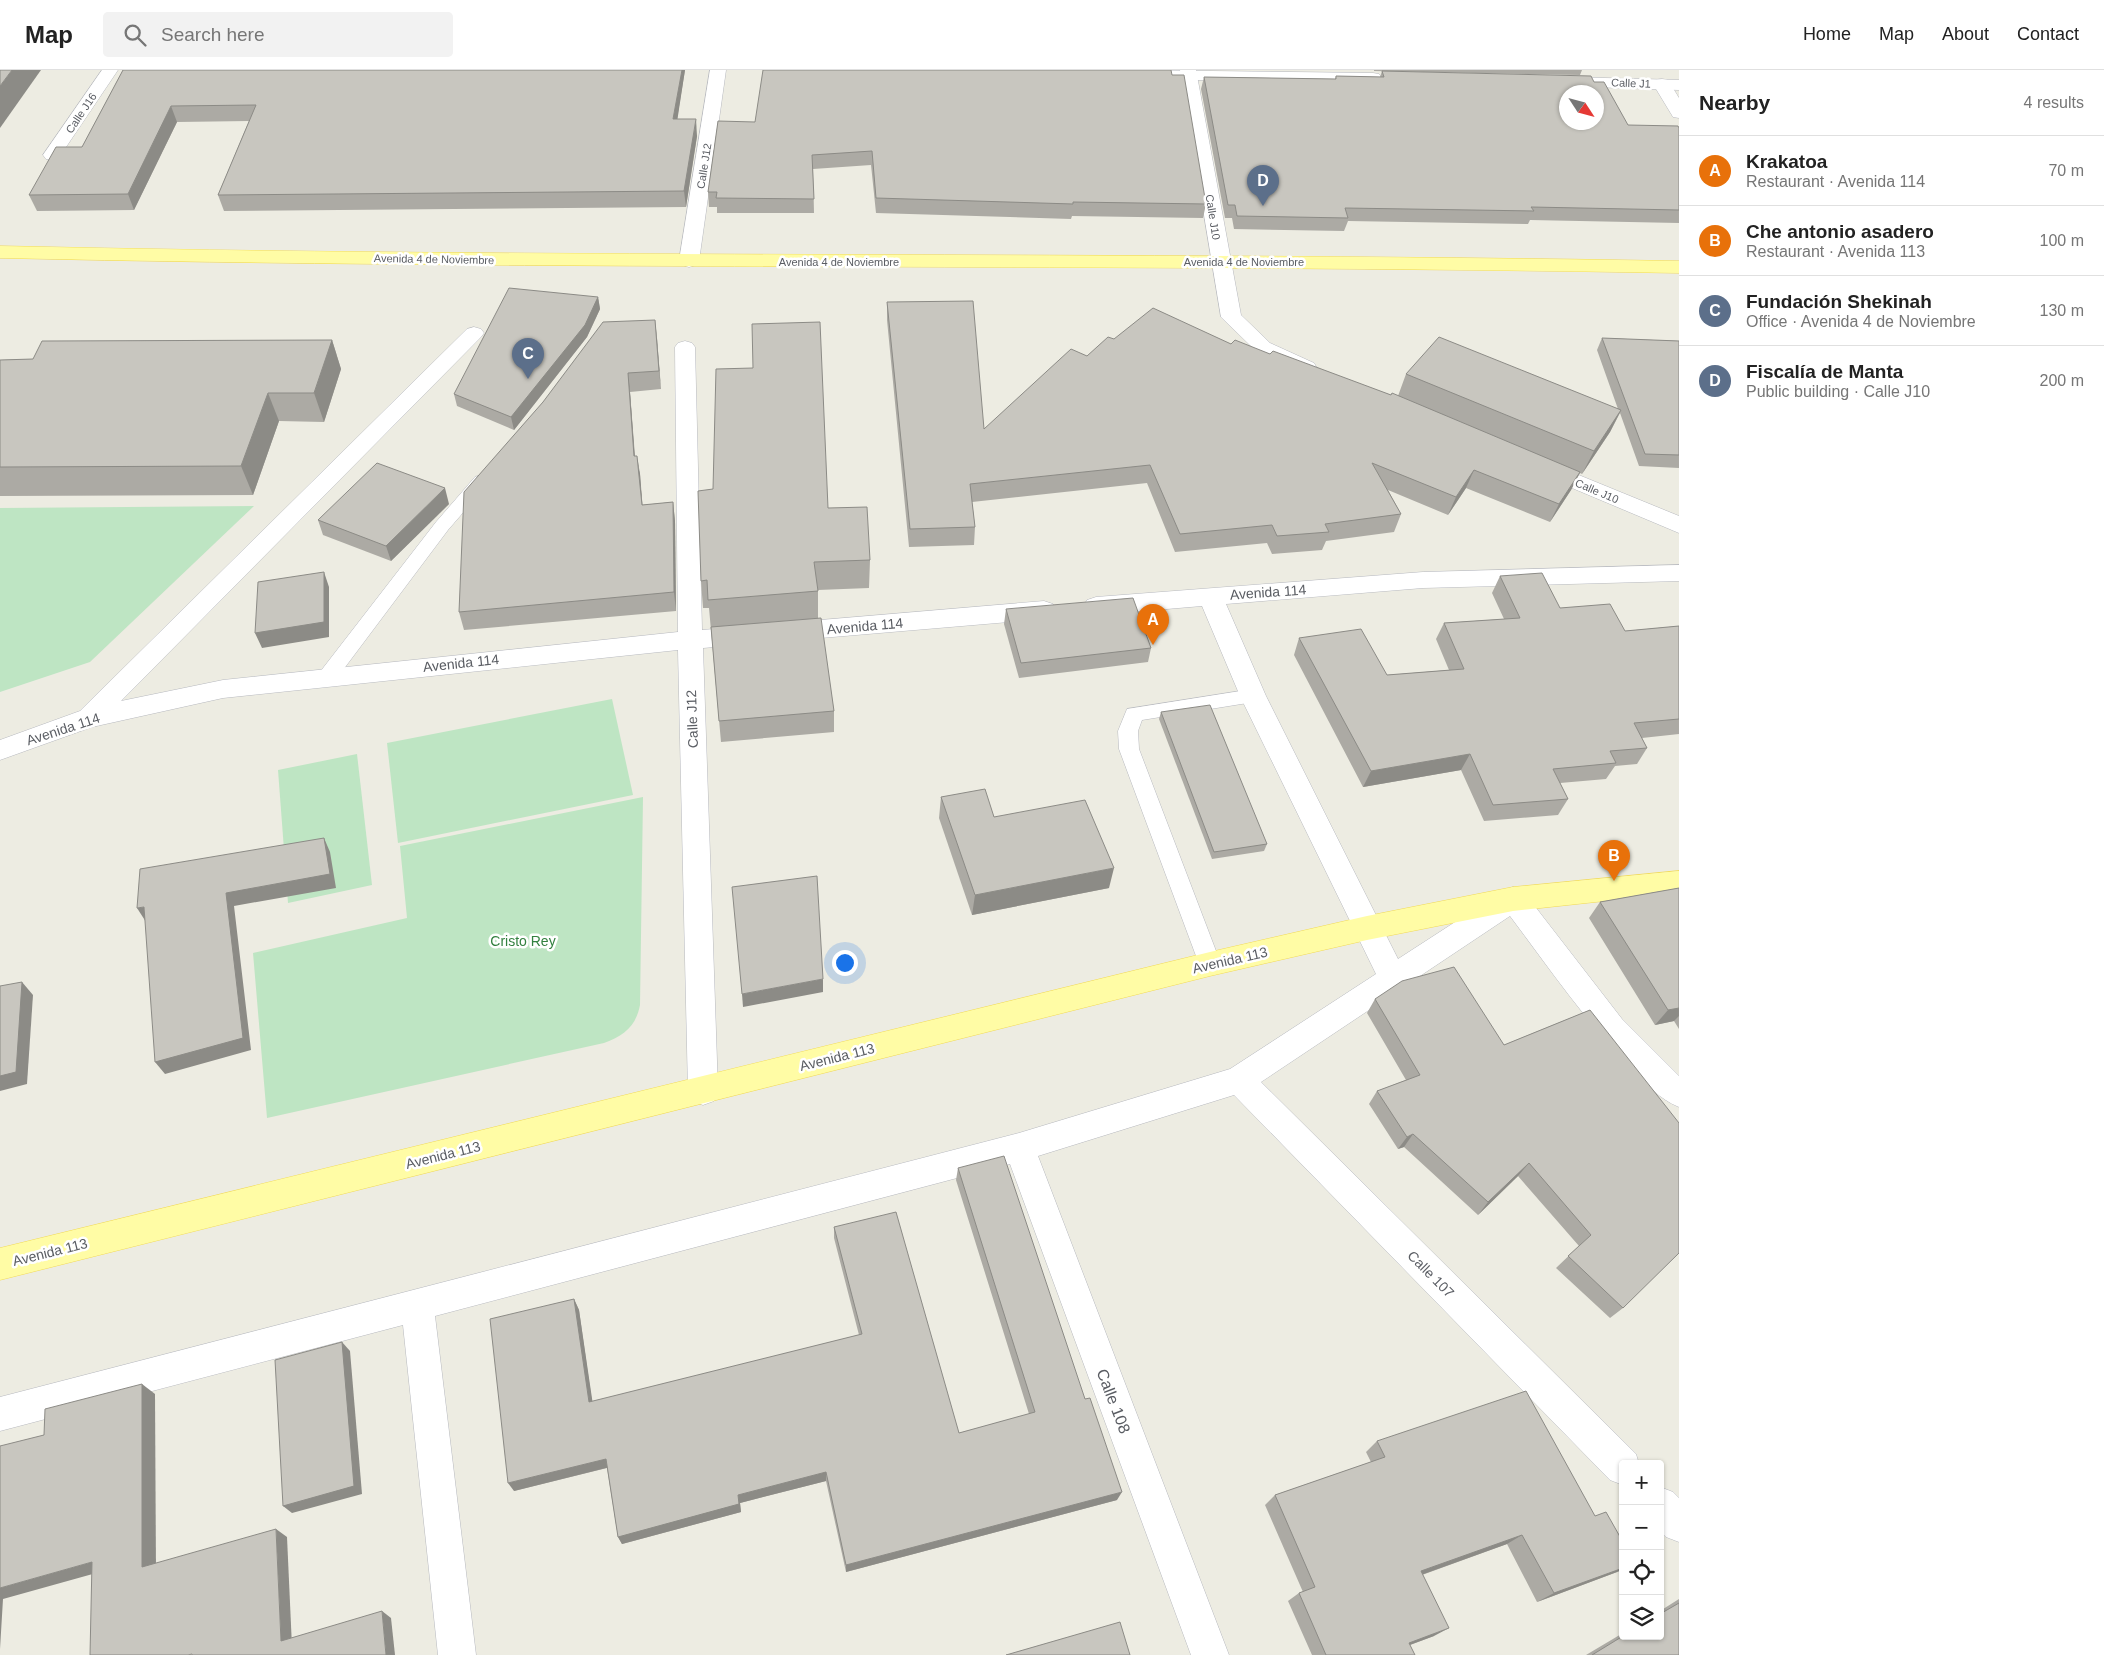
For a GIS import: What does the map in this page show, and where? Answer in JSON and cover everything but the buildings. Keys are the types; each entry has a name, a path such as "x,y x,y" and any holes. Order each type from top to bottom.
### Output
{"main road":[{"name":"Avenida 4 de Noviembre","path":"0,252 164,256 689,262 1318,262 1679,267"},
{"name":"Avenida 113","path":"0,1264 1210,964 1367,928 1513,900 1679,882"}],"street":[{"name":"Calle J16","path":"52,155 110,70"},
{"name":"Calle J12","path":"689,262 718,70"},
{"path":"1120,74 1189,72 1386,78"},
{"name":"Calle J10","path":"1189,72 1220,262 1231,317 1263,347 1322,375"},
{"name":"Calle J1","path":"1553,81 1670,85"},
{"path":"1670,85 1679,113"},
{"path":"89,718 474,333"},
{"name":"Calle J12","path":"685,347 690,640 703,1091"},
{"name":"Calle J10","path":"1524,460 1679,525"},
{"name":"Avenida 114","path":"0,750 89,718 223,688 326,677 690,640 1210,596 1424,580 1679,574"},
{"path":"1210,596 1254,696 1393,978"},
{"path":"0,1414 1019,1147 1239,1080 1513,900 1612,1028 1668,1085 1679,1092"},
{"name":"Calle 107","path":"1239,1080 1619,1463"},
{"name":"Calle 108","path":"1019,1147 1210,1655"},
{"path":"417,1304 456,1655"},
{"path":"1664,1509 1679,1524"}],"lane":[{"path":"326,677 442,526 494,467"},
{"path":"1210,964 1128,749 1128,731 1134,714 1254,696"}],"green space":[{"path":"254,506 90,662 0,692 0,508"},
{"path":"612,699 633,795 398,843 387,743"},
{"path":"357,754 372,885 288,903 278,770"},
{"name":"Cristo Rey","path":"643,797 640,1005 636,1019 628,1029 618,1037 604,1043 267,1118 253,953 407,918 400,846"}],"place":[{"name":"Fiscalía de Manta","path":"1263,206"},
{"name":"Fundación Shekinah","path":"528,379"},
{"name":"Krakatoa","path":"1153,645"},
{"name":"Che antonio asadero","path":"1614,881"}]}
